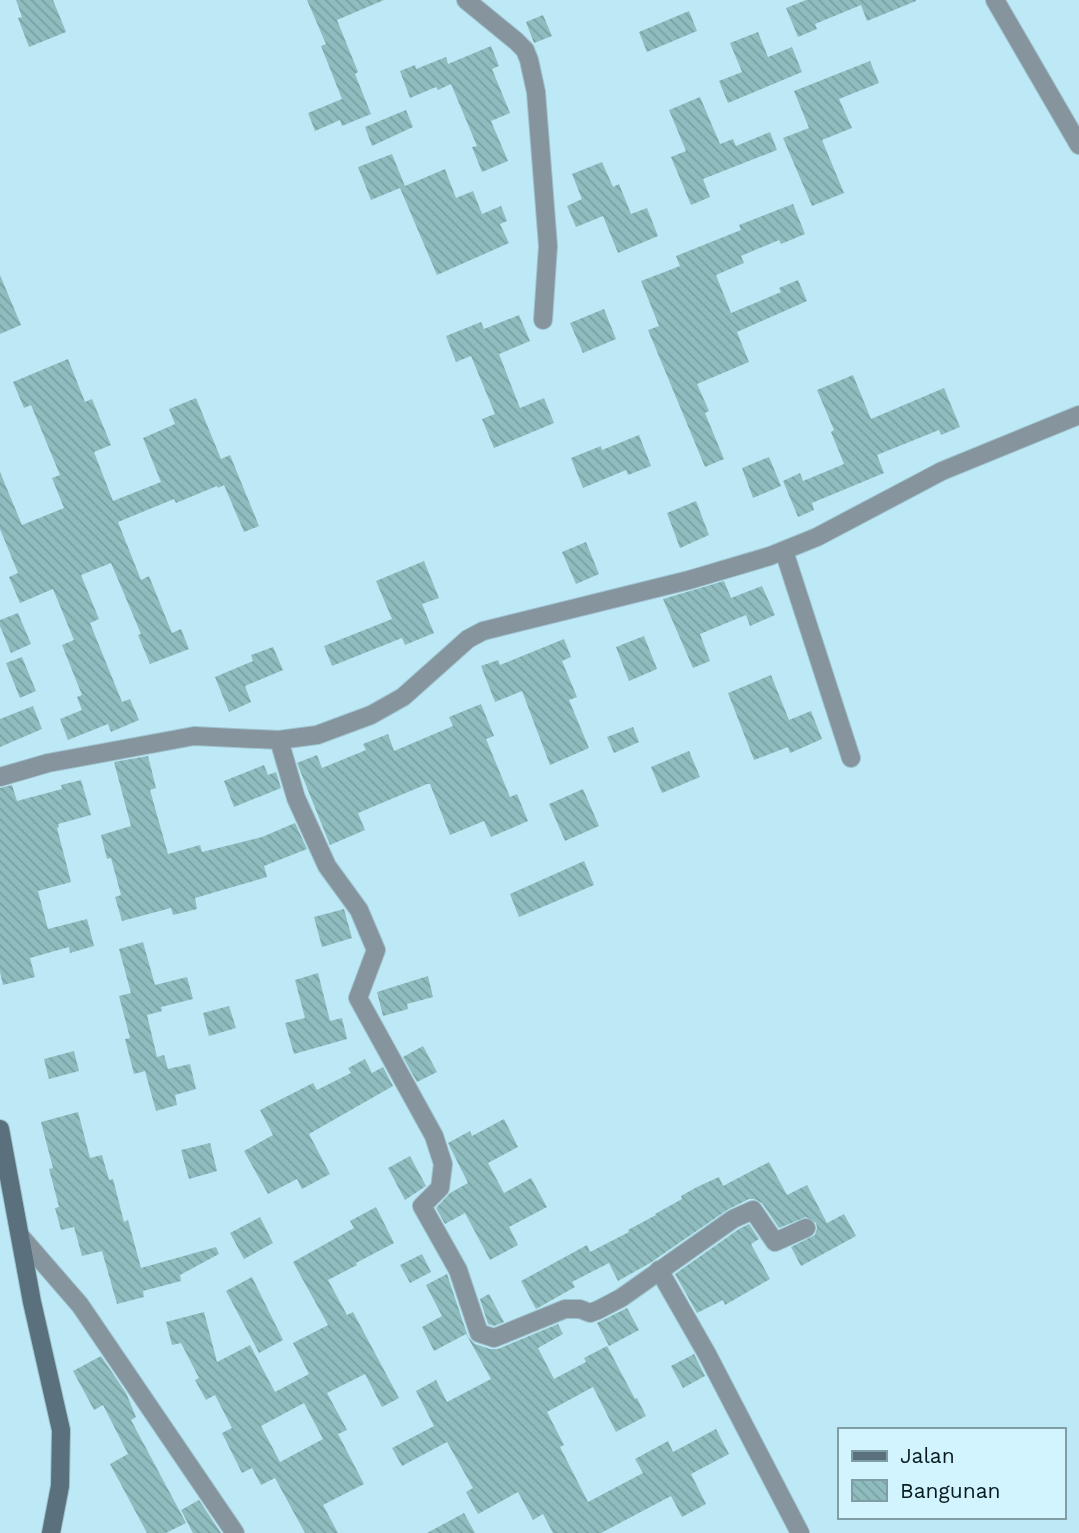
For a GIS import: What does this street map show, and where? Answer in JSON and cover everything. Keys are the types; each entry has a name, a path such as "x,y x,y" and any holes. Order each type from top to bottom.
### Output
{"main road":[{"path":"0,1129 32,1302 61,1430 60,1486 51,1533"}],"street":[{"path":"466,0 516,41 525,50 529,60 536,93 548,246 543,320"},
{"path":"995,0 1079,145"},
{"path":"0,777 48,763 194,736 279,740 317,735 370,715 403,697 468,639 482,631 690,580 784,551 817,537 943,471 1079,415"},
{"path":"784,551 851,758"},
{"path":"279,740 296,798 321,855 359,910 376,950 358,998 434,1136 443,1164 440,1188 422,1206 458,1270 479,1333 494,1338 565,1309 590,1312 598,1310 621,1298 733,1219 753,1210 775,1242 806,1228"},
{"path":"21,1237 80,1305 235,1533"},
{"path":"659,1270 707,1354 800,1533"}],"building":[{"path":"16,0 53,0 66,32 29,47 18,18 22,17"},
{"path":"307,0 384,0 337,20 371,114 342,126 340,120 315,131 308,113 342,99 321,46 326,44"},
{"path":"806,0 916,1 867,21 861,5 815,24 817,29 798,37 786,8"},
{"path":"689,11 697,31 647,52 639,32"},
{"path":"543,15 552,36 534,43 526,22"},
{"path":"758,32 768,57 792,47 802,72 728,103 719,81 742,72 730,43"},
{"path":"491,46 499,66 492,69 510,113 491,121 508,161 482,172 472,147 477,146 451,84 410,98 400,71 415,65 416,69 446,57 448,64"},
{"path":"870,61 879,83 839,99 852,128 822,140 844,193 812,206 783,138 809,128 794,91"},
{"path":"700,97 720,144 733,139 736,146 770,132 777,150 703,179 710,197 691,205 671,157 686,151 669,110"},
{"path":"406,110 413,127 372,146 365,127"},
{"path":"392,154 405,186 445,169 456,198 473,191 482,214 501,206 507,221 500,224 509,243 437,275 400,188 371,200 358,167"},
{"path":"602,162 613,187 619,184 631,214 647,208 658,236 618,253 603,216 576,227 567,206 582,199 572,174"},
{"path":"793,204 805,234 781,244 779,240 741,256 744,263 716,275 731,313 781,292 779,288 798,280 807,301 737,332 749,362 697,384 709,411 705,413 724,459 705,467 648,330 659,326 641,281 680,266 676,256 741,230 739,225"},
{"path":"0,275 21,325 0,334"},
{"path":"604,309 616,339 583,353 570,323"},
{"path":"519,315 530,341 499,354 520,408 544,398 554,423 494,448 482,419 495,414 471,356 456,362 446,336 481,322 484,329"},
{"path":"68,359 85,402 92,399 111,445 94,452 113,501 161,482 143,438 175,424 169,409 196,398 221,459 230,455 259,526 244,532 224,485 176,503 174,499 118,522 141,580 149,576 172,633 181,629 189,649 150,664 138,635 141,634 111,563 81,575 99,619 90,623 122,702 130,699 139,720 111,732 108,724 68,740 60,719 82,710 77,697 82,695 62,645 74,640 53,589 20,603 9,577 18,573 0,529 0,472 22,525 64,508 52,478 60,475 31,405 24,408 13,382"},
{"path":"853,375 871,419 944,388 960,427 941,435 939,430 877,455 884,473 812,503 814,510 798,517 783,481 800,473 803,481 844,464 831,432 834,430 817,390"},
{"path":"639,435 651,466 628,475 626,470 583,488 571,458 601,446 602,450"},
{"path":"769,457 781,486 753,498 742,468"},
{"path":"696,501 709,535 680,548 667,513"},
{"path":"586,542 599,574 576,584 562,552"},
{"path":"424,561 439,598 422,604 434,633 405,645 402,638 332,666 324,646 392,619 376,581"},
{"path":"724,581 731,598 762,586 775,615 750,626 746,615 700,634 710,661 693,668 663,599"},
{"path":"18,613 31,644 11,653 0,620"},
{"path":"644,636 657,669 629,681 616,647"},
{"path":"564,639 571,657 562,661 577,697 569,700 589,748 550,765 522,691 495,702 481,666 498,660 500,665"},
{"path":"273,647 283,670 245,686 251,702 229,712 215,677 253,661 251,655"},
{"path":"22,657 36,691 20,698 6,663"},
{"path":"771,675 789,720 811,711 822,739 790,753 788,747 754,760 728,693"},
{"path":"481,704 494,736 486,739 510,797 517,794 528,821 491,837 484,821 450,835 430,784 427,784 358,813 365,830 330,845 297,763 317,755 322,768 366,750 363,744 388,734 394,751 453,726 449,717"},
{"path":"33,706 42,729 0,747 0,719"},
{"path":"633,727 639,742 614,753 607,737"},
{"path":"689,751 700,777 662,793 651,767"},
{"path":"148,756 156,788 150,790 168,854 200,845 202,852 262,837 295,823 307,849 264,866 267,877 195,898 197,909 173,915 171,908 122,921 115,897 121,895 111,858 107,859 101,835 131,826 114,762"},
{"path":"264,765 268,775 276,772 281,788 234,807 224,781"},
{"path":"81,780 91,815 58,824 57,828 71,882 38,891 48,929 87,919 94,946 70,953 69,947 30,958 35,977 3,985 0,972 0,788 12,785 17,801 62,789 61,785"},
{"path":"583,789 599,826 565,841 549,804"},
{"path":"584,861 594,885 519,917 510,894"},
{"path":"344,909 352,938 322,947 314,917"},
{"path":"143,942 155,985 187,977 193,999 161,1007 162,1011 147,1015 157,1057 164,1055 168,1069 190,1064 196,1089 175,1095 177,1105 156,1111 145,1071 134,1074 125,1039 130,1038 119,996 131,993 119,949"},
{"path":"318,973 330,1021 342,1018 347,1039 294,1054 285,1023 305,1018 295,980"},
{"path":"428,976 433,997 407,1004 408,1009 383,1016 377,992"},
{"path":"229,1006 236,1028 209,1036 203,1013"},
{"path":"423,1046 437,1072 417,1082 403,1057"},
{"path":"74,1051 79,1071 49,1079 44,1059"},
{"path":"365,1059 372,1073 383,1067 393,1086 309,1134 330,1174 302,1189 297,1179 268,1194 244,1151 273,1135 260,1110 313,1083 317,1090 351,1073 348,1068"},
{"path":"78,1112 90,1158 102,1155 109,1180 113,1179 124,1222 128,1220 141,1268 216,1247 219,1254 180,1275 181,1281 143,1291 144,1297 117,1304 102,1251 82,1256 74,1227 61,1230 55,1208 59,1207 49,1169 53,1168 41,1122"},
{"path":"504,1119 518,1147 488,1163 504,1193 531,1178 547,1207 509,1227 518,1245 490,1260 465,1213 445,1224 436,1208 450,1193 468,1183 448,1143 470,1131 472,1136"},
{"path":"210,1143 217,1171 189,1179 181,1150"},
{"path":"410,1156 426,1186 405,1200 388,1168"},
{"path":"769,1162 787,1195 807,1185 827,1223 844,1214 856,1236 801,1266 791,1247 815,1235 816,1223 806,1217 779,1228 762,1203 749,1199 727,1210 650,1263 618,1281 609,1263 572,1282 575,1287 536,1309 521,1281 587,1245 590,1252 629,1232 628,1230 682,1199 681,1196 697,1187 719,1177 723,1186"},
{"path":"376,1207 394,1243 328,1280 347,1315 353,1312 399,1398 382,1407 365,1374 327,1393 347,1430 338,1434 364,1484 323,1505 338,1533 305,1533 275,1478 261,1485 252,1468 242,1473 222,1433 232,1428 215,1395 206,1400 195,1380 199,1378 181,1343 172,1345 166,1322 204,1312 217,1362 250,1345 275,1392 309,1374 293,1343 328,1325 293,1262 354,1228 350,1221","holes":["304,1403 323,1439 280,1462 261,1426"]},
{"path":"260,1217 273,1243 244,1259 230,1233"},
{"path":"749,1224 759,1239 751,1244 770,1279 725,1305 723,1300 697,1313 675,1274"},
{"path":"422,1254 431,1272 410,1283 400,1265"},
{"path":"447,1274 468,1337 475,1344 498,1349 558,1324 563,1334 538,1348 554,1379 586,1362 584,1358 607,1346 646,1416 616,1432 593,1387 547,1412 564,1445 560,1447 588,1502 643,1473 635,1459 668,1441 673,1452 716,1429 729,1454 691,1474 706,1504 682,1517 671,1496 601,1533 553,1533 543,1514 533,1520 518,1492 478,1514 466,1492 473,1488 447,1442 402,1466 392,1448 434,1426 416,1391 436,1380 447,1402 491,1379 466,1334 434,1351 422,1327 442,1316 426,1285"},
{"path":"252,1277 283,1340 259,1353 226,1291"},
{"path":"489,1294 504,1322 494,1326 488,1324 480,1299"},
{"path":"627,1308 639,1330 609,1346 597,1323"},
{"path":"694,1354 705,1376 683,1388 671,1366"},
{"path":"101,1356 126,1393 136,1417 131,1420 186,1523 166,1533 147,1533 110,1464 128,1454 103,1405 94,1410 73,1371"},
{"path":"199,1500 221,1533 193,1533 181,1510"},
{"path":"464,1513 475,1533 427,1533"}]}
